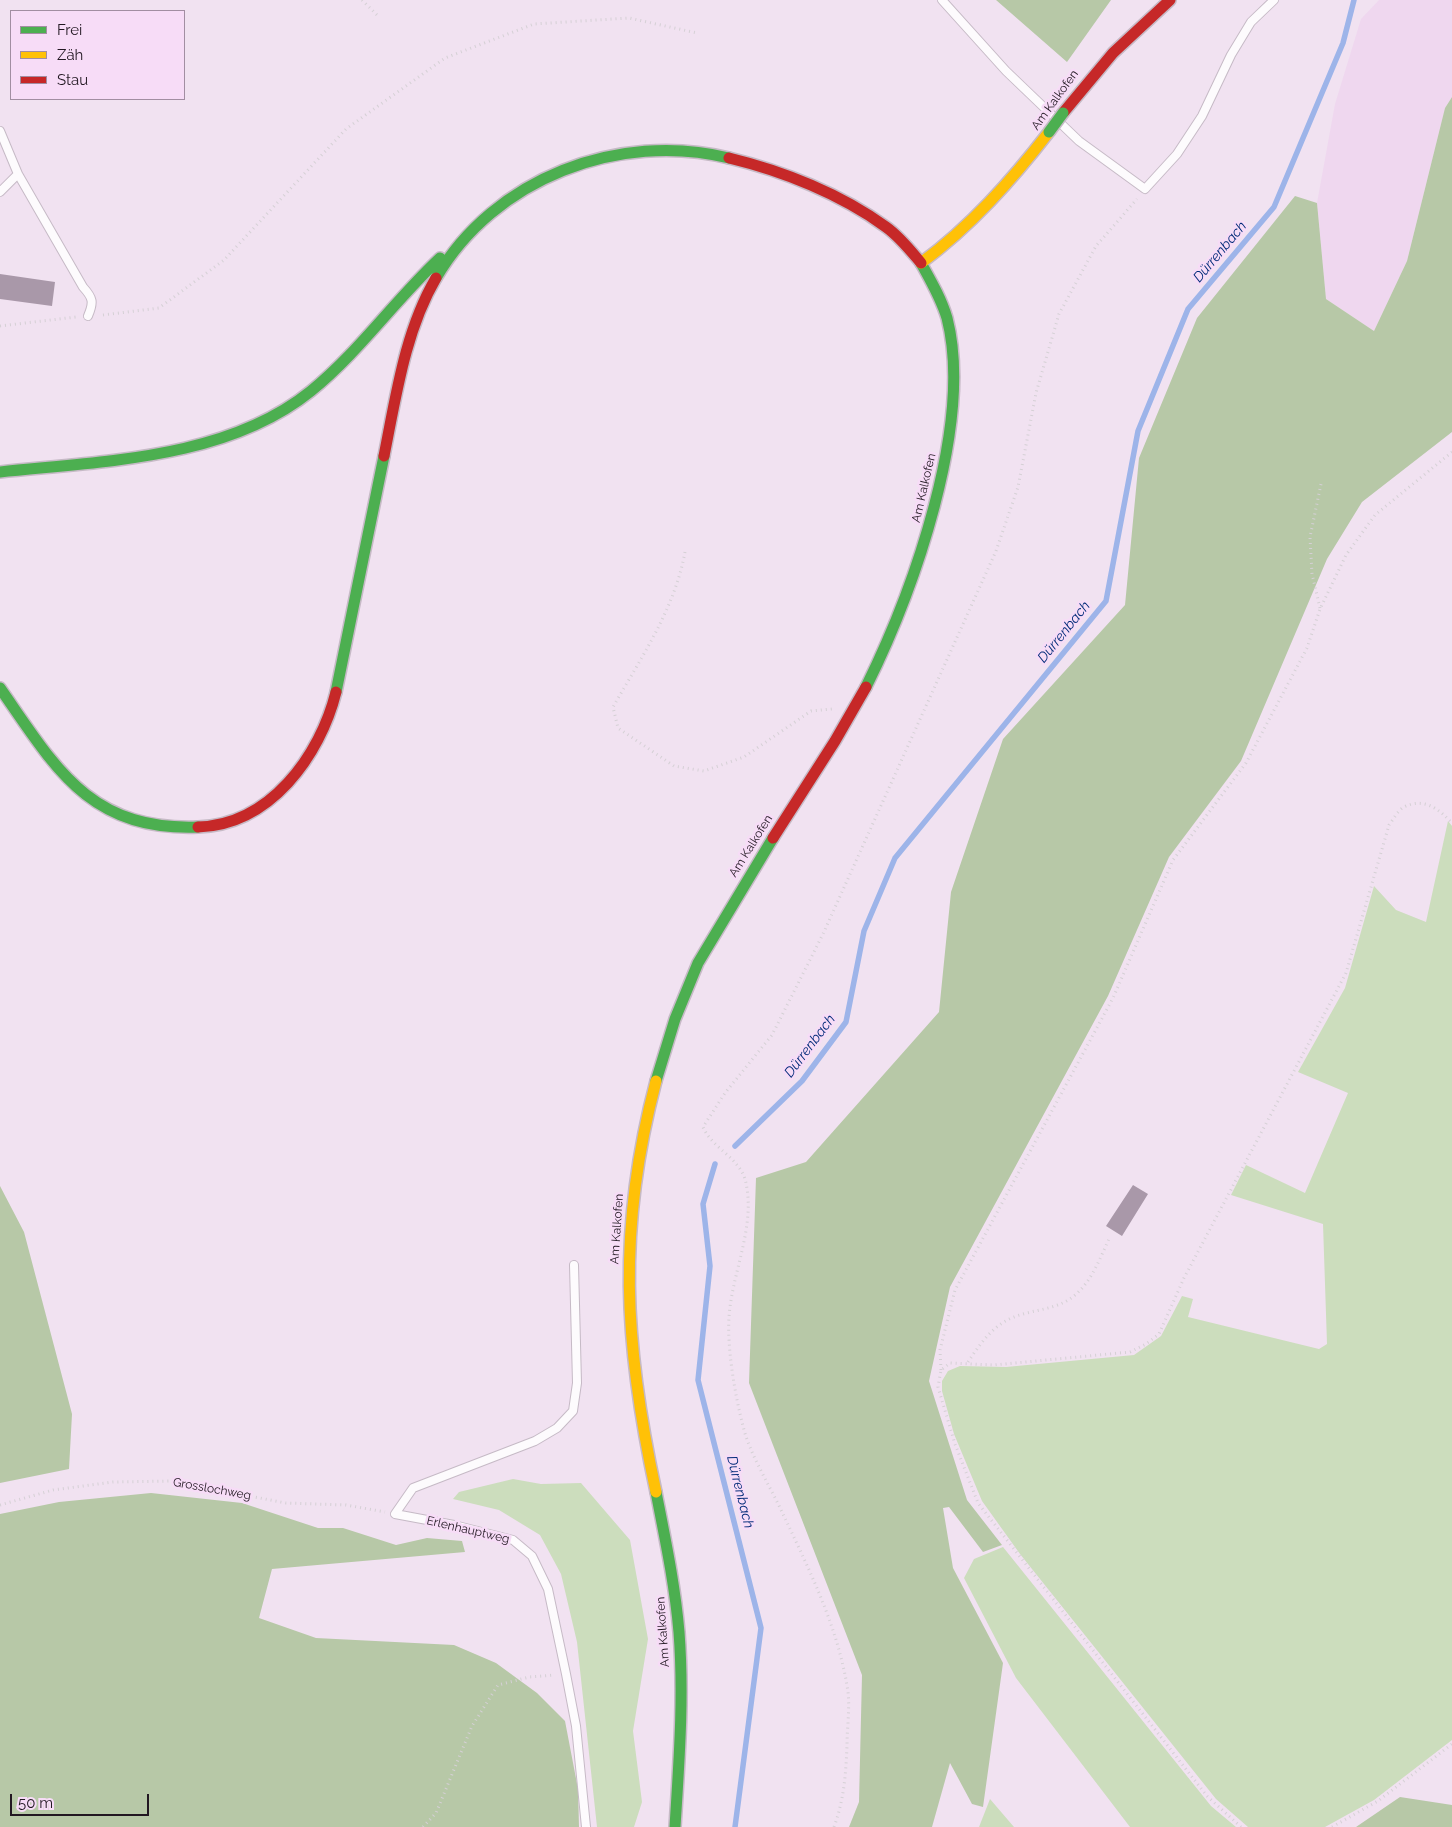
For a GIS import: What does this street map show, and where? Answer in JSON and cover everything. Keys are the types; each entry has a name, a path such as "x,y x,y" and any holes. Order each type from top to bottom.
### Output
{"main road":[{"name":"Am Kalkofen","path":"675,1827 680,1707 676,1607 657,1496 641,1422 628,1323 627,1238 638,1146 669,1035 696,966 764,849 852,714 901,614 927,533 948,445 954,406 954,363 948,327 932,277 921,263 946,246 980,214 1019,171 1089,77 1142,22 1170,0"},
{"path":"0,472 179,451 234,437 263,424 291,406 333,371 411,283 506,200 583,161 612,153 644,148 700,152 725,157 775,174 852,206 887,228 921,263"},
{"path":"0,688 52,762 87,797 129,819 161,828 200,829 233,821 262,808 285,787 306,761 320,734 334,698 407,350 417,318 430,288 448,257 469,232"}],"lane":[{"path":"942,0 1006,70 1079,141 1145,189 1177,154 1202,116 1231,55 1251,22 1274,0"},
{"path":"0,131 18,174 83,287 92,296 93,304 88,316"},
{"path":"0,192 18,174"},
{"path":"395,1514 413,1488 535,1441 557,1428 573,1411 577,1383 574,1265"},
{"name":"Erlenhauptweg","path":"395,1514 454,1525 513,1540 532,1556 548,1589 566,1674 576,1726 586,1827"}],"path":[{"path":"362,0 379,17"},
{"path":"0,326 159,308 224,260 346,129 445,58 534,24 629,18 697,33"},
{"path":"834,1827 841,1809 846,1772 848,1694 842,1661 839,1645 799,1548 743,1428 733,1378 729,1318 735,1272 747,1224 749,1198 744,1177 736,1163 708,1139 703,1127 725,1093 772,1035 822,934 996,551 1018,487 1036,393 1059,314 1096,246 1145,189"},
{"path":"1241,1827 1207,1796 978,1503 955,1444 938,1387 941,1370 940,1350 955,1290 1113,998 1173,860 1246,763 1307,648 1320,609 1346,555 1375,515 1452,452"},
{"path":"1320,484 1310,537 1312,574 1320,609"},
{"path":"685,552 680,580 656,632 613,707 618,728 674,766 704,771 744,756 811,710 839,709 852,714"},
{"path":"941,1370 950,1363 994,1364 1130,1352 1146,1344 1159,1334 1184,1278 1346,973 1389,825 1403,807 1421,803 1439,808 1452,823"},
{"path":"968,1362 986,1335 1013,1317 1052,1308 1075,1296 1092,1274 1109,1239"},
{"name":"Grosslochweg","path":"0,1505 53,1490 113,1482 171,1481 286,1502 346,1505 395,1514"},
{"path":"423,1827 436,1813 472,1726 498,1685 529,1677 566,1674"},
{"path":"1332,1827 1378,1801 1452,1744"}],"shaded area":[{"path":"1379,0 1452,0 1452,97 1445,108 1407,261 1374,331 1326,299 1317,203 1335,104 1361,19"}],"green space":[{"path":"996,0 1111,0 1067,62"},
{"path":"1452,97 1452,432 1362,502 1327,559 1241,761 1169,857 1108,996 950,1287 929,1381 967,1500 1002,1545 983,1552 949,1507 943,1508 953,1568 1003,1663 983,1807 972,1804 950,1763 932,1827 849,1827 859,1802 862,1675 749,1383 756,1178 806,1162 939,1012 951,892 1003,739 1125,605 1139,458 1197,318 1295,196 1317,203 1326,299 1374,331 1407,261 1445,108"},
{"path":"1448,821 1452,826 1452,1740 1374,1800 1325,1827 1248,1827 1216,1799 1020,1554 982,1501 954,1434 942,1391 942,1381 948,1371 960,1366 1006,1367 1134,1355 1161,1336 1182,1296 1193,1299 1188,1317 1319,1349 1327,1344 1323,1224 1231,1195 1246,1165 1305,1193 1348,1093 1298,1072 1345,988 1374,886 1396,910 1426,922"},
{"path":"0,1186 24,1232 72,1414 69,1469 0,1483"},
{"path":"513,1479 541,1484 581,1483 630,1540 648,1639 633,1731 642,1802 634,1827 597,1827 577,1642 561,1574 540,1535 499,1510 453,1499 459,1492"},
{"path":"151,1493 242,1503 318,1528 343,1528 396,1545 427,1538 462,1541 465,1552 272,1569 259,1618 316,1638 454,1645 496,1663 537,1693 565,1721 578,1789 579,1827 0,1827 0,1514 59,1502"},
{"path":"1003,1547 1211,1806 1236,1827 1130,1827 1016,1678 964,1578 974,1559"},
{"path":"1400,1797 1452,1805 1452,1827 1356,1827"},
{"path":"990,1799 1014,1827 979,1827"}],"building":[{"path":"0,274 55,282 52,306 0,299"},
{"path":"1133,1185 1148,1194 1122,1236 1106,1226"}],"waterway":[{"name":"Dürrenbach","path":"735,1146 802,1081 846,1022 864,931 895,858 1106,601 1138,431 1188,309 1274,207 1343,43 1354,0"},
{"name":"Dürrenbach","path":"715,1164 703,1204 710,1266 698,1380 761,1628 735,1827"}],"traffic: fast":[{"path":"1049,132 1063,113"},
{"path":"436,278 461,243 491,213 525,189 563,170 603,158 645,151 687,151 729,158"},
{"path":"0,472 163,453 203,444 241,431 278,414 311,391 345,360 440,258"},
{"path":"866,687 902,604 919,556 946,456 952,407 953,360 947,318 939,297 921,263"},
{"path":"336,692 384,456"},
{"path":"0,688 58,768 79,789 102,806 129,818 160,825 198,827"},
{"path":"656,1081 675,1019 698,963 773,838"},
{"path":"656,1492 675,1597 679,1632 680,1730 675,1827"}],"traffic: slow":[{"path":"921,263 957,234 989,202 1049,132"},
{"path":"656,1081 643,1135 635,1187 630,1237 629,1286 637,1386 656,1492"}],"traffic: jam":[{"path":"1063,113 1113,53 1170,0"},
{"path":"729,158 791,177 850,204 891,231 921,263"},
{"path":"384,456 409,342 425,298 436,278"},
{"path":"773,838 835,741 866,687"},
{"path":"198,827 224,823 248,814 269,800 288,783 318,740 336,692"}]}
